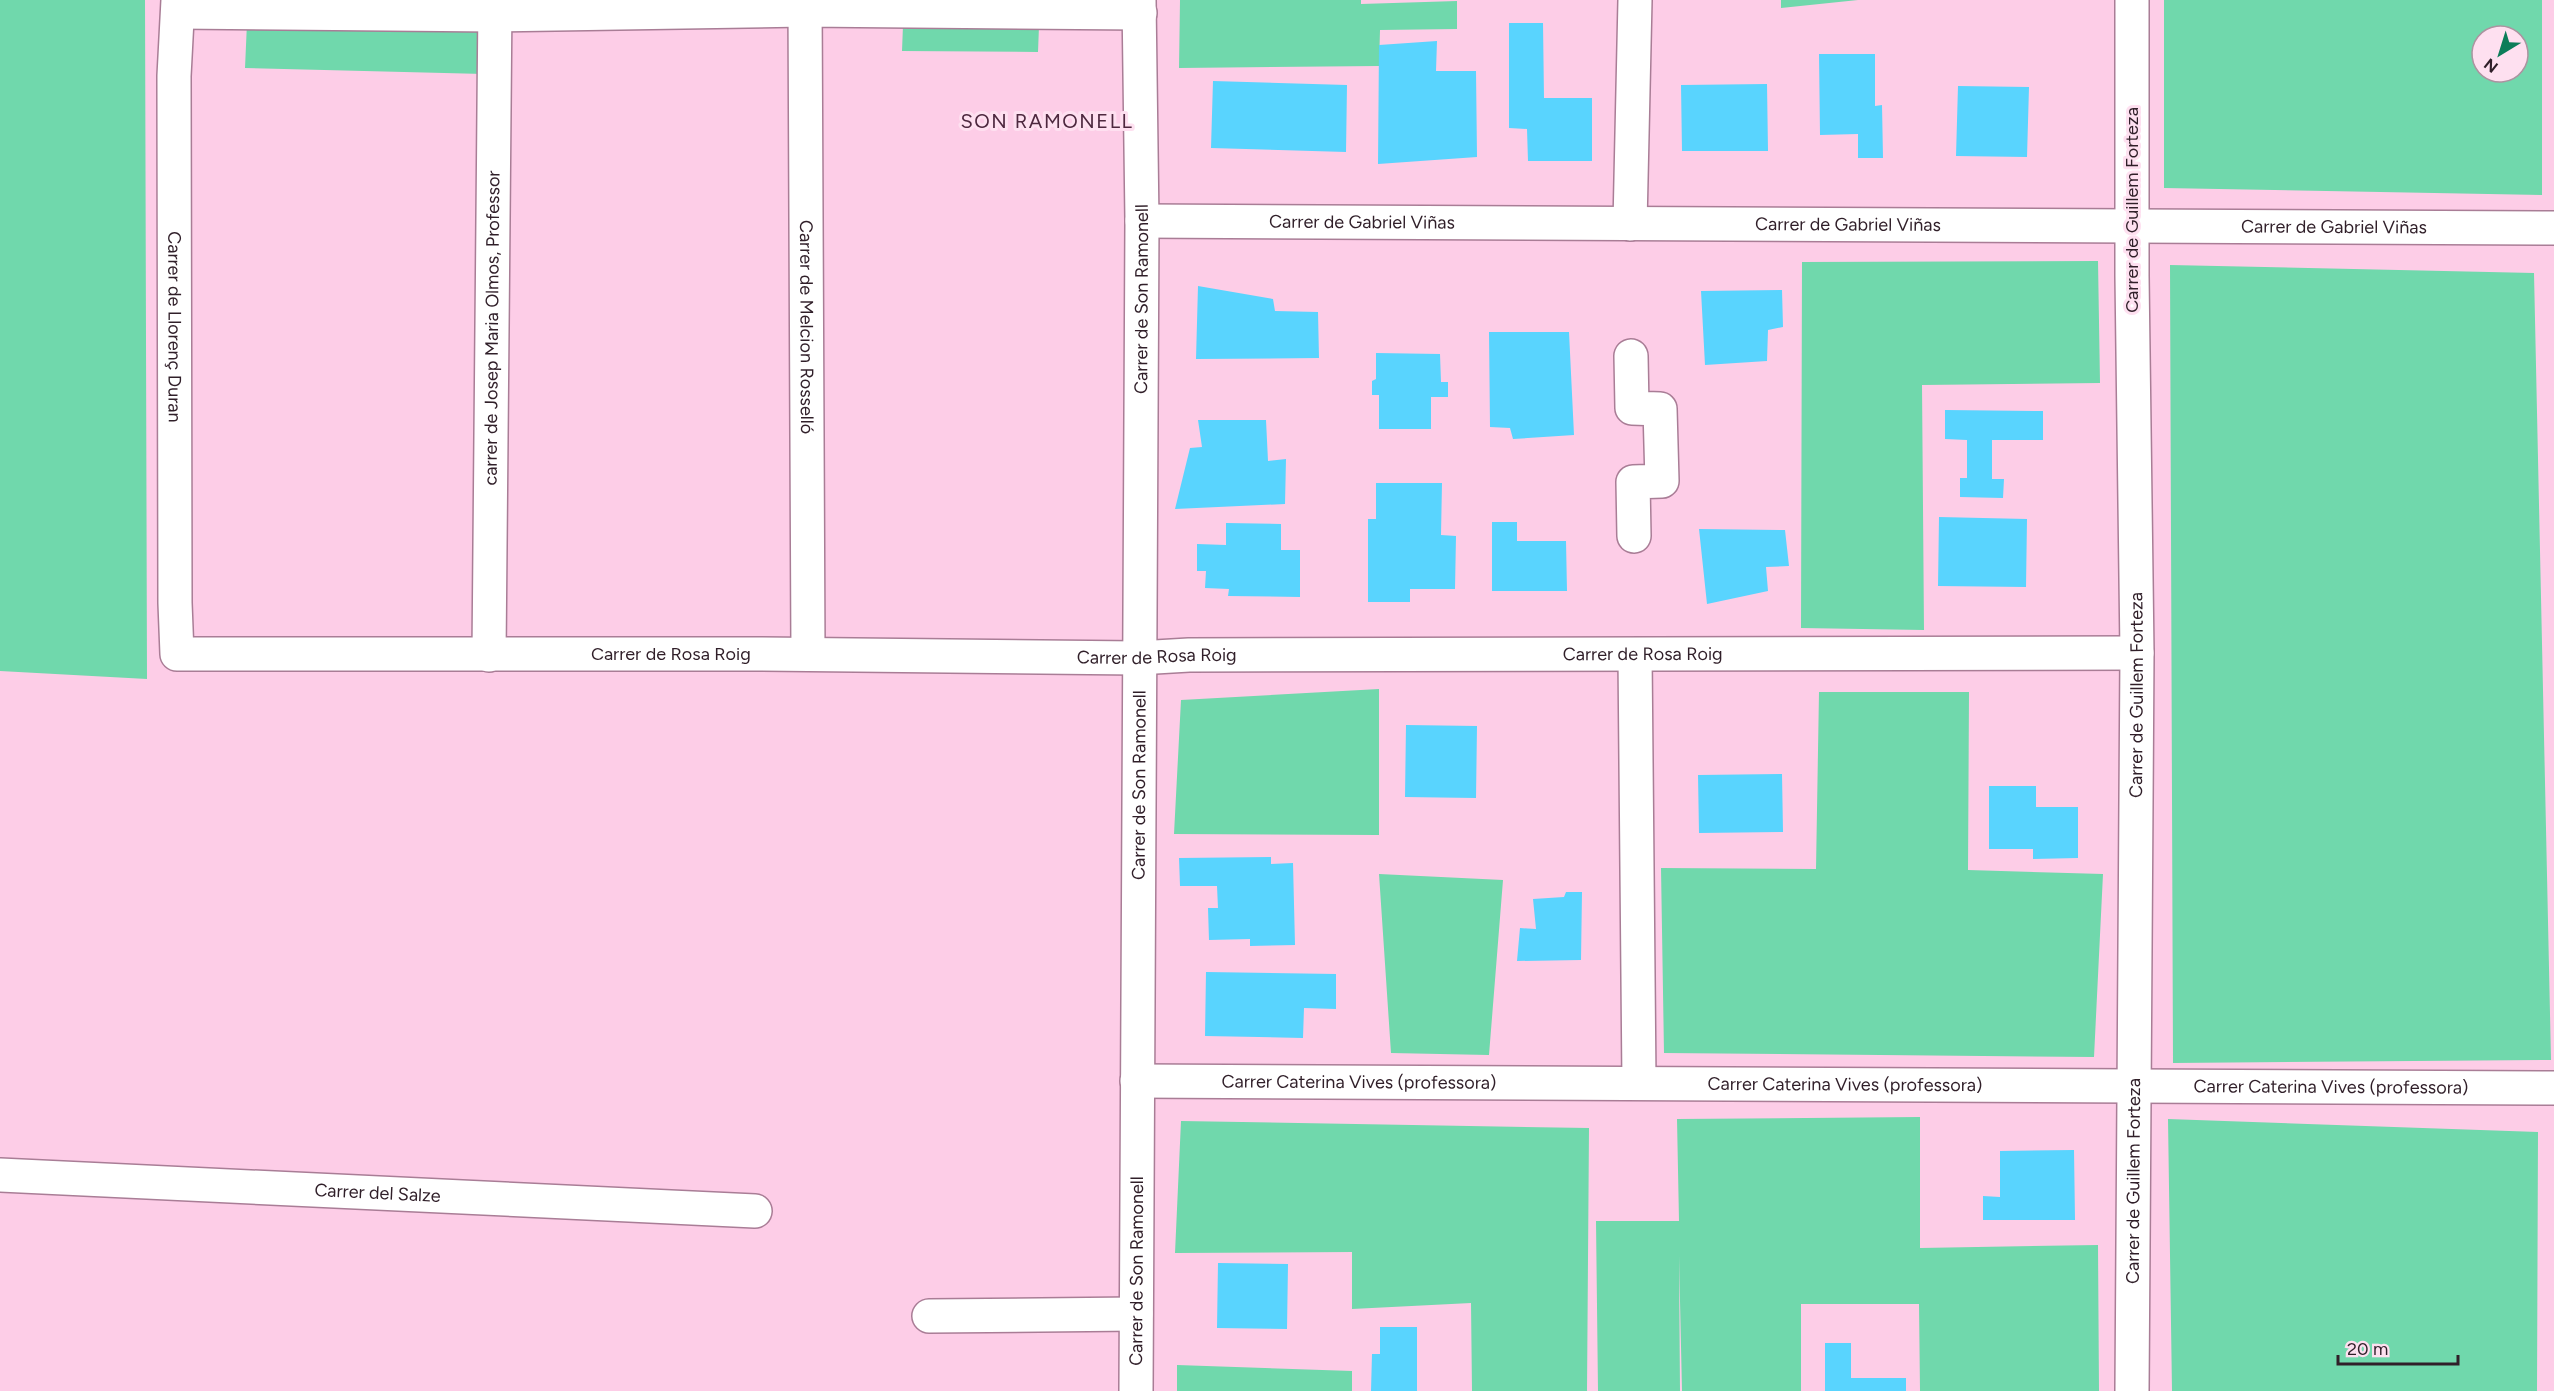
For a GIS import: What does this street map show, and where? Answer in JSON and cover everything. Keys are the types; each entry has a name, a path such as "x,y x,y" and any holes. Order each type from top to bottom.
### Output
{"street":[{"path":"1630,224 1635,0"},
{"name":"Carrer de Guillem Forteza","path":"2132,0 2137,652 2132,1391"},
{"name":"Carrer de Melcion Rosselló","path":"805,5 808,654"},
{"path":"178,6 1140,7"},
{"name":"Carrer de Llorenç Duran","path":"177,654 174,76 178,6"},
{"name":"Carrer de Son Ramonell","path":"1136,1391 1142,220 1140,7"},
{"name":"carrer de Josep Maria Olmos, Professor","path":"489,655 495,8"},
{"name":"Carrer de Gabriel Viñas","path":"1142,220 2554,228"},
{"path":"1632,356 1632,408 1660,408 1662,481 1633,482 1634,536"},
{"name":"Carrer de Rosa Roig","path":"177,654 808,654 1138,658 2137,652"},
{"path":"1635,655 1639,1083"},
{"name":"Carrer Caterina Vives (professora)","path":"1137,1081 2554,1088"},
{"name":"Carrer del Salze","path":"0,1175 755,1211"},
{"path":"929,1316 1136,1314"}],"green space":[{"path":"0,0 145,0 147,679 0,671"},
{"path":"248,0 483,0 484,74 245,68"},
{"path":"904,0 1040,0 1038,52 902,51"},
{"path":"1180,0 1361,0 1361,4 1457,1 1457,29 1380,30 1379,66 1179,68"},
{"path":"1781,0 1858,0 1781,8"},
{"path":"2164,0 2542,0 2542,195 2164,188"},
{"path":"2098,261 2100,383 1922,385 1924,630 1801,628 1802,262"},
{"path":"2170,265 2534,273 2551,1060 2173,1063"},
{"path":"1379,689 1379,835 1174,834 1181,700"},
{"path":"1819,692 1969,692 1968,870 2103,874 2094,1057 1664,1053 1661,868 1816,869"},
{"path":"1379,874 1503,880 1489,1055 1391,1053"},
{"path":"1920,1117 1920,1248 2098,1245 2099,1391 1920,1391 1919,1304 1801,1304 1801,1391 1682,1391 1679,1256 1680,1391 1598,1391 1596,1221 1679,1221 1677,1119"},
{"path":"2168,1119 2538,1132 2537,1391 2172,1391"},
{"path":"1181,1121 1589,1128 1587,1391 1472,1391 1471,1303 1352,1309 1352,1252 1175,1253"},
{"path":"1177,1365 1352,1371 1352,1391 1177,1391"}],"building":[{"path":"1509,23 1543,23 1544,98 1592,98 1592,161 1528,161 1527,129 1509,128"},
{"path":"1437,41 1436,71 1476,71 1477,157 1378,164 1379,45"},
{"path":"1819,54 1875,54 1875,106 1882,105 1883,158 1858,158 1858,134 1820,135"},
{"path":"1213,81 1347,85 1346,152 1211,148"},
{"path":"1767,84 1768,151 1682,151 1681,85"},
{"path":"1958,86 2029,87 2027,157 1956,156"},
{"path":"1198,286 1273,299 1275,311 1318,312 1319,358 1196,359"},
{"path":"1782,290 1783,327 1768,330 1767,361 1705,365 1701,291"},
{"path":"1489,332 1569,332 1574,435 1513,439 1510,428 1490,427"},
{"path":"1376,353 1440,354 1441,382 1448,382 1448,397 1431,397 1431,429 1379,429 1379,395 1372,395 1372,381 1376,379"},
{"path":"1945,410 2043,411 2043,440 1992,440 1992,479 2004,479 2003,498 1960,497 1960,478 1967,478 1967,440 1945,439"},
{"path":"1198,420 1266,420 1268,461 1286,459 1285,504 1175,509 1190,448 1202,447"},
{"path":"1376,483 1442,483 1441,535 1456,536 1455,589 1410,589 1410,602 1368,602 1368,519 1376,519"},
{"path":"1939,517 2027,519 2026,587 1938,586"},
{"path":"1492,522 1517,522 1517,541 1566,541 1567,591 1492,591"},
{"path":"1226,523 1281,524 1281,550 1300,550 1300,597 1228,596 1229,589 1205,588 1206,571 1197,571 1197,544 1226,545"},
{"path":"1699,529 1785,530 1789,566 1766,567 1768,591 1707,604"},
{"path":"1406,725 1477,726 1476,798 1405,797"},
{"path":"1782,774 1783,832 1699,833 1698,775"},
{"path":"1989,786 2036,786 2036,807 2078,807 2078,858 2033,859 2033,849 1989,849"},
{"path":"1271,857 1271,864 1293,863 1295,945 1250,946 1250,939 1209,940 1208,908 1218,908 1217,886 1180,886 1179,858"},
{"path":"1566,892 1582,892 1581,960 1517,961 1520,928 1536,929 1533,899 1564,897"},
{"path":"1206,972 1336,974 1336,1009 1304,1008 1303,1038 1205,1036"},
{"path":"2074,1150 2075,1220 1983,1220 1983,1196 2000,1197 2000,1151"},
{"path":"1218,1263 1288,1264 1287,1329 1217,1328"},
{"path":"1380,1327 1417,1327 1417,1391 1371,1391 1372,1354 1380,1354"},
{"path":"1825,1343 1851,1343 1851,1378 1906,1378 1906,1391 1825,1391"}],"district":[{"name":"SON RAMONELL","path":"1047,121"}]}
